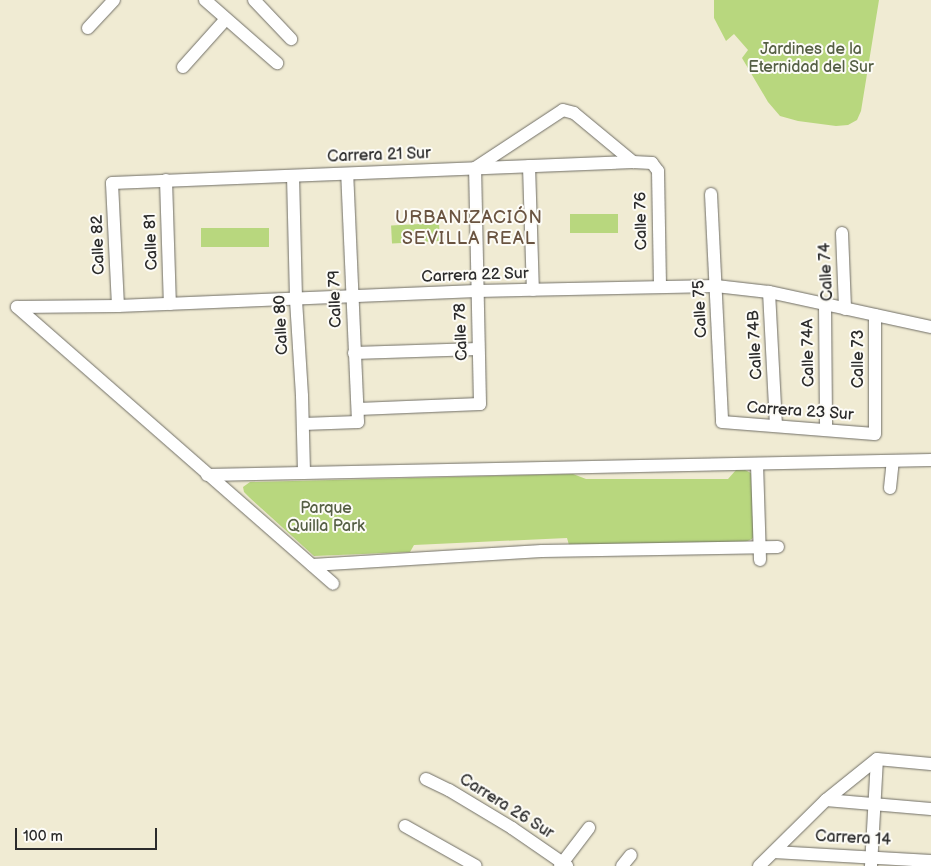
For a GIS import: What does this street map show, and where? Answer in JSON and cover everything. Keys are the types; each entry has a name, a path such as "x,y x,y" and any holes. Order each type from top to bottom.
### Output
{"street":[{"path":"88,28 114,0"},
{"path":"205,0 277,63"},
{"path":"254,0 291,39"},
{"path":"183,67 226,20"},
{"path":"475,168 554,114 563,110 574,112 633,162"},
{"name":"Carrera 21 Sur","path":"112,183 647,162"},
{"name":"Calle 76","path":"647,162 652,163 658,171 660,288"},
{"path":"529,166 532,290"},
{"name":"Calle 78","path":"358,409 480,404 475,168"},
{"name":"Calle 79","path":"303,424 358,422 346,174"},
{"name":"Calle 80","path":"293,176 296,300 304,472"},
{"name":"Calle 81","path":"166,180 170,304"},
{"name":"Calle 82","path":"112,183 118,306"},
{"name":"Calle 75","path":"711,194 722,422"},
{"name":"Calle 74","path":"842,233 845,310"},
{"name":"Carrera 22 Sur","path":"207,475 17,307 118,306 296,300 477,291 716,286 769,292 845,310 931,327"},
{"name":"Calle 74B","path":"769,292 776,426"},
{"name":"Calle 74A","path":"825,305 826,430"},
{"name":"Calle 73","path":"875,315 875,434"},
{"path":"354,353 478,349"},
{"name":"Carrera 23 Sur","path":"722,422 875,434"},
{"path":"207,475 931,460"},
{"path":"890,488 893,461"},
{"path":"757,464 760,554"},
{"path":"207,475 333,584"},
{"path":"312,565 542,551 760,554 778,547"},
{"path":"871,861 877,760"},
{"path":"759,866 826,800 877,760 931,764"},
{"name":"Carrera 26 Sur","path":"426,779 449,790 512,828 563,865"},
{"path":"826,800 931,809"},
{"path":"405,826 476,866"},
{"path":"563,865 590,828"},
{"name":"Carrera 14","path":"774,852 871,861 931,861"},
{"path":"622,866 631,855"}],"green space":[{"name":"Jardines de la Eternidad del Sur","path":"714,0 879,0 861,111 857,120 848,125 836,126 798,121 780,116 768,102 742,58 748,50 734,34 726,41 714,18"},
{"path":"570,214 618,214 618,233 570,233"},
{"path":"439,223 440,241 392,243 391,226"},
{"path":"201,228 269,228 269,247 201,247"},
{"name":"Parque Quilla Park","path":"736,470 745,470 751,473 754,536 745,542 569,545 567,538 414,545 410,552 314,556 250,498 244,492 243,487 250,482 573,474 586,479 728,479"}],"district":[{"name":"URBANIZACIÓN SEVILLA REAL","path":"469,229"}]}
